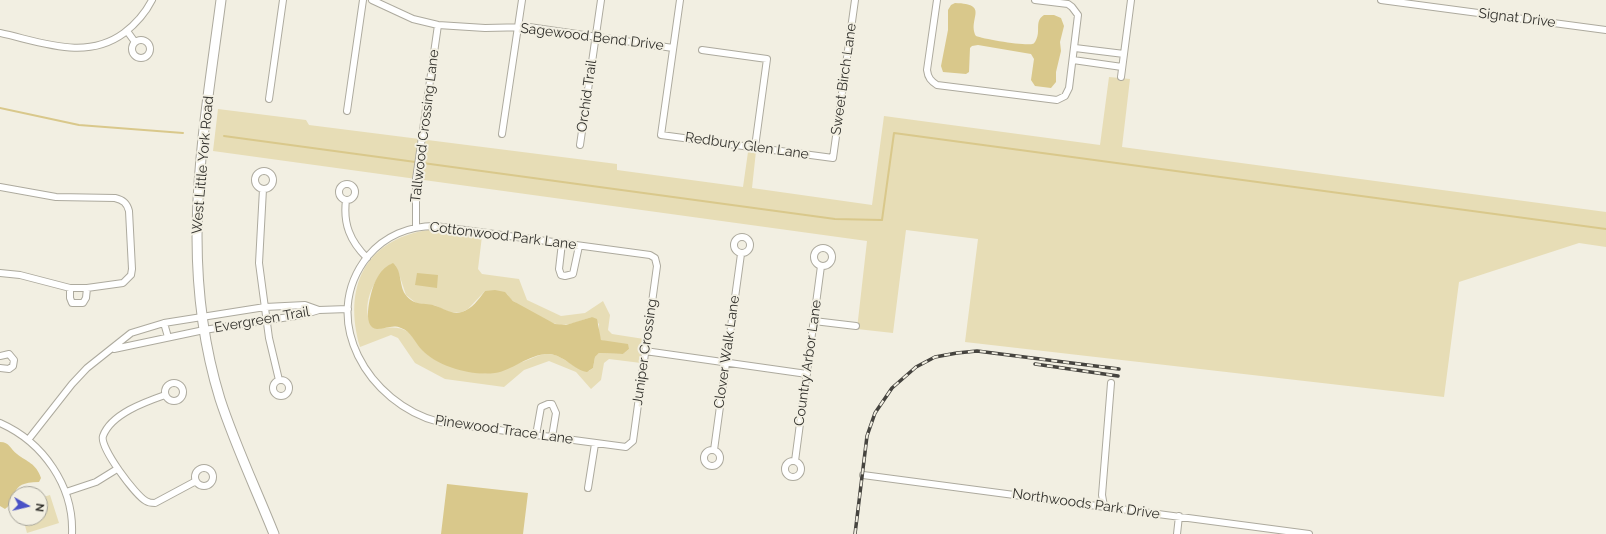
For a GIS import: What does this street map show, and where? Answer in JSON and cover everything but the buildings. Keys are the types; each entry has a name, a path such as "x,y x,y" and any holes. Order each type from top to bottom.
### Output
{"main road":[{"name":"West Little York Road","path":"221,0 198,191 197,275 204,330 213,371 225,412 274,534"}],"street":[{"path":"0,33 80,49 96,47 113,41 127,31 146,12 152,0"},
{"path":"269,100 283,0"},
{"path":"347,111 363,0"},
{"name":"Sagewood Bend Drive","path":"372,0 413,19 438,25 462,28 518,27 673,48"},
{"path":"502,134 522,0"},
{"name":"Orchid Trail","path":"580,145 600,0"},
{"path":"673,48 680,0"},
{"name":"Sweet Birch Lane","path":"833,158 855,0"},
{"path":"937,0 927,70 930,80 938,85 1057,100 1065,96 1069,88 1078,20 1076,11 1068,4 1035,0"},
{"path":"1121,76 1131,0"},
{"name":"Signat Drive","path":"1381,0 1606,30"},
{"name":"Tallwood Crossing Lane","path":"416,227 416,179 438,25"},
{"path":"127,31 135,42"},
{"name":"Redbury Glen Lane","path":"673,48 661,135 833,158"},
{"path":"1075,48 1124,54"},
{"path":"702,50 767,58 754,147"},
{"path":"1096,63 1098,51"},
{"path":"1073,60 1122,67"},
{"path":"0,187 56,197 115,198 124,202 129,211 132,269 131,276 123,283 87,288 70,288 20,275 0,273"},
{"path":"263,189 259,263 267,320 279,380"},
{"path":"346,200 346,223 349,233 358,249 367,258"},
{"name":"Cottonwood Park Lane","path":"348,309 355,278 375,248 388,238 416,227 435,226 650,255 655,258"},
{"path":"562,243 559,269 561,275 565,276 573,274 578,246"},
{"name":"Clover Walk Lane","path":"714,450 741,254"},
{"name":"Juniper Crossing","path":"630,445 633,441 646,351 657,266 655,258"},
{"name":"Country Arbor Lane","path":"795,461 821,266"},
{"path":"70,288 70,298 72,303 78,304 83,303 86,298 87,288"},
{"name":"Evergreen Trail","path":"28,440 72,384 87,368 113,349 131,333 164,323 265,307 305,305 319,310"},
{"name":"Evergreen Trail","path":"113,349 204,330 302,316 319,310 348,309"},
{"name":"Pinewood Trace Lane","path":"348,309 351,331 359,359 375,383 396,403 424,418 439,422 595,444 626,447 630,445"},
{"path":"814,321 856,326"},
{"path":"164,323 168,337"},
{"path":"646,351 807,374"},
{"path":"0,356 3,354 9,354 14,360 13,366 9,369 0,368"},
{"path":"1104,506 1102,495 1111,383"},
{"path":"165,395 140,404 126,412 106,431 102,439 102,444 117,469 142,498 151,503 155,503 196,481"},
{"path":"536,435 541,407 552,404 556,413 552,437"},
{"path":"0,423 28,440 48,460 66,492 72,524 72,534"},
{"path":"588,488 595,444"},
{"path":"66,492 96,482 117,469"},
{"name":"Northwoods Park Drive","path":"863,475 1179,516 1263,531 1309,534"},
{"path":"1177,534 1179,516"}],"shaded area":[{"path":"955,3 966,4 975,9 976,14 974,30 976,36 1004,42 1033,44 1037,37 1038,23 1041,17 1044,15 1054,15 1061,18 1064,26 1060,42 1061,51 1056,72 1056,82 1051,88 1035,86 1031,80 1034,59 1031,54 978,45 970,48 969,72 966,74 943,72 941,66 948,30 948,10 951,5"},
{"path":"1109,77 1130,79 1122,147 1606,212 1606,247 1579,243 1459,282 1444,397 965,342 978,239 906,230 893,333 857,329 867,241 213,151 218,109 306,120 309,125 617,164 617,170 743,187 748,152 756,151 752,188 872,205 884,116 1100,145"},
{"path":"428,230 442,230 482,236 478,269 482,274 519,279 527,300 561,316 585,313 603,301 610,315 608,330 612,334 644,339 641,363 609,359 604,363 601,380 591,389 576,372 549,361 524,370 504,387 445,379 415,363 398,338 391,335 360,347 355,325 354,305 357,287 364,270 374,256 388,244 406,235","holes":["391,264 395,265 406,295 416,303 423,306 434,305 449,312 462,312 468,309 485,291 507,294 516,303 540,318 555,324 569,324 592,317 599,324 599,335 601,340 629,349 623,354 599,353 595,357 593,368 589,371 579,368 559,357 548,354 539,355 503,370 489,373 468,371 453,367 430,357 409,332 402,329 392,328 378,329 369,320 367,309 373,287 386,268"]},
{"path":"393,263 398,270 405,294 412,301 436,306 458,313 466,311 485,291 495,290 505,292 513,301 555,324 566,325 592,317 597,319 601,340 628,344 629,349 623,354 599,353 595,357 593,368 587,372 582,371 559,357 549,354 535,356 501,372 495,373 486,374 466,372 446,366 422,350 408,332 395,326 377,329 373,328 370,324 368,320 368,308 374,285 384,268"},
{"path":"417,273 438,275 437,288 415,285"},
{"path":"0,442 3,442 8,444 17,454 31,463 37,469 41,478 39,482 21,486 8,486 8,506 5,509 0,506"},
{"path":"447,484 528,493 523,534 441,534"},
{"path":"50,495 59,523 27,533 25,526 48,526 48,496"}],"waterway":[{"path":"0,108 79,125 183,133"},
{"path":"224,136 835,219 882,220 894,133 1606,229"}],"railway":[{"path":"855,534 867,436 875,413 892,388 916,367 935,357 977,351 1119,369"},
{"path":"1035,364 1118,376"}]}
